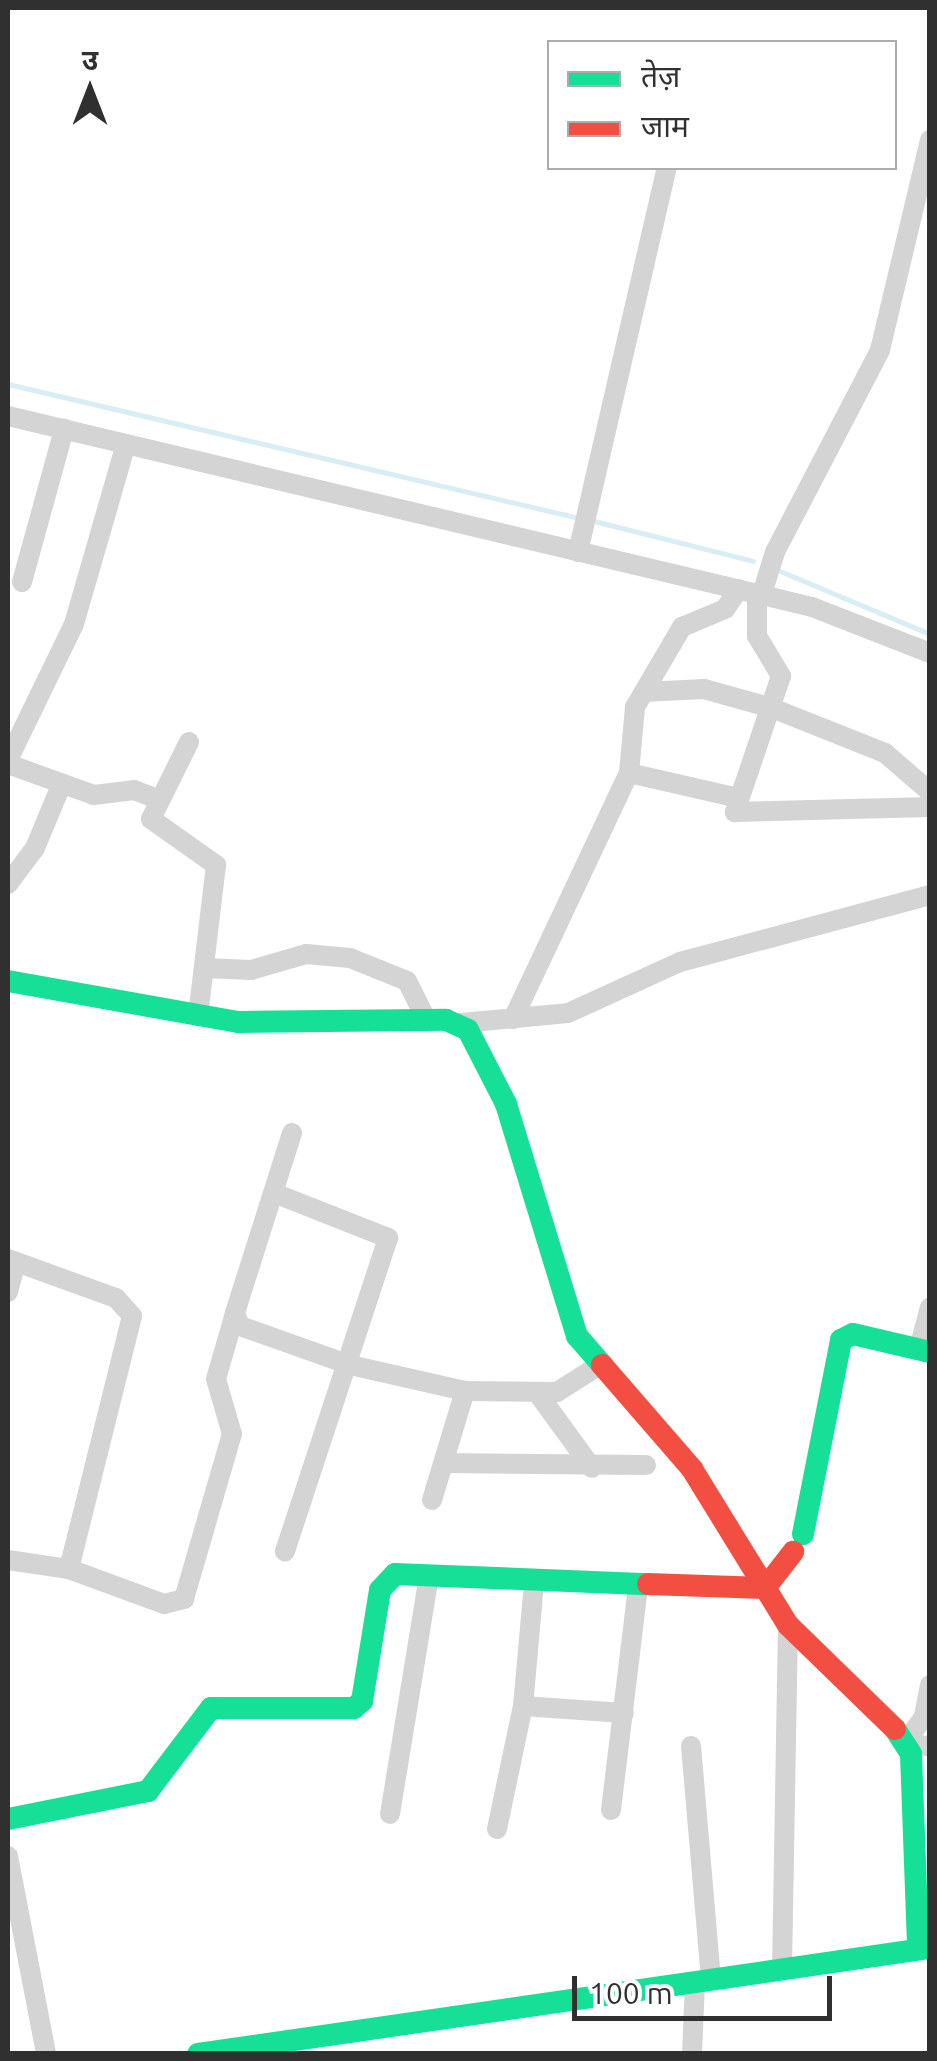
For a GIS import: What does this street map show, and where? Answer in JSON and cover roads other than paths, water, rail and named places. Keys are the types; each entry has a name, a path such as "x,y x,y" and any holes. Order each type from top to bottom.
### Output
{"street":[{"path":"513,1019 629,773 633,718 644,692 682,627 726,610 753,592 880,350 930,140"},
{"path":"580,542 667,170"},
{"path":"8,416 580,542 753,592 930,654"},
{"path":"22,582 64,429"},
{"path":"126,444 74,624 8,762 94,795 134,790 157,799"},
{"path":"753,592 757,636 781,669 772,708 736,796 735,812 930,807"},
{"path":"644,692 704,690 772,708 885,754 930,792"},
{"path":"189,742 157,799 154,826 216,864 198,1016"},
{"path":"629,773 736,796"},
{"path":"8,884 40,838 62,783"},
{"path":"8,981 198,1016 286,1024 513,1019 568,1012 659,969 795,925 930,895"},
{"path":"204,968 251,970 306,954 350,958 406,981 427,1021"},
{"path":"198,2054 292,2047 924,1949 914,1777 905,1742 788,1625 692,1469 598,1366 563,1303 506,1104 461,1022"},
{"path":"8,1560 70,1570 164,1604 184,1599 232,1434 216,1379 292,1132"},
{"path":"274,1192 388,1238 350,1365 284,1552"},
{"path":"8,1292 12,1260 116,1298 132,1316 70,1570"},
{"path":"766,1588 798,1543 841,1340 853,1334 924,1350 930,1307"},
{"path":"235,1313 251,1333 350,1365 464,1392 539,1395 572,1386 598,1366"},
{"path":"432,1500 464,1392"},
{"path":"539,1395 592,1468"},
{"path":"444,1463 592,1468 646,1465"},
{"path":"8,1819 148,1791 212,1708 354,1708 362,1701 384,1581 430,1575 534,1583 766,1588"},
{"path":"390,1814 430,1575"},
{"path":"498,1829 523,1706 534,1583"},
{"path":"611,1810 638,1586"},
{"path":"782,1969 788,1625"},
{"path":"905,1742 924,1716 930,1685"},
{"path":"523,1706 624,1714"},
{"path":"905,1742 930,1746"},
{"path":"691,1746 703,1981 692,2054"},
{"path":"8,1856 46,2054"}],"waterway":[{"path":"8,384 579,518"},
{"path":"590,520 753,561"},
{"path":"780,571 930,634"}]}
